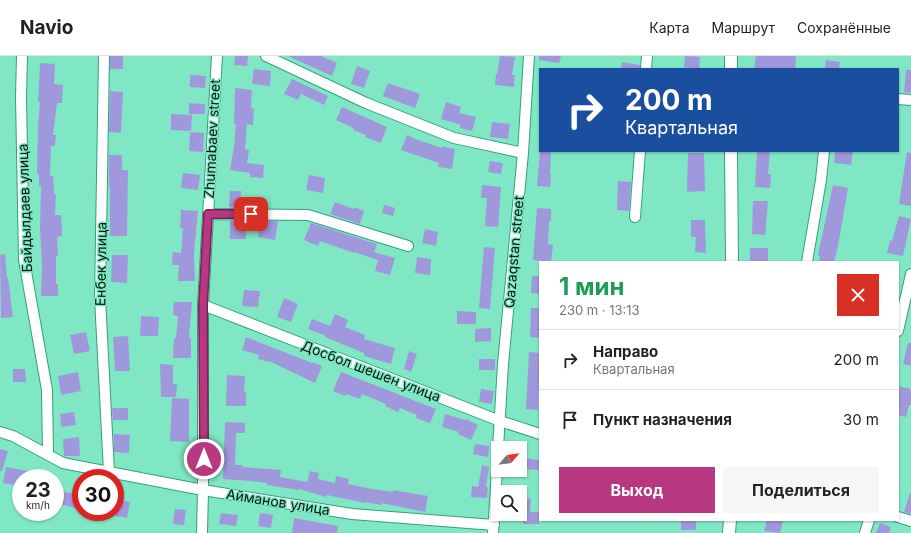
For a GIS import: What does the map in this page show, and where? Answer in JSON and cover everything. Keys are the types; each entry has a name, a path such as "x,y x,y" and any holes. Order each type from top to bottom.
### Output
{"street":[{"name":"Байдылдаев улица","path":"22,56 21,97 24,260 47,390 48,454"},
{"name":"Енбек улица","path":"104,56 100,298 109,469"},
{"name":"Zhumabaev street","path":"202,533 204,490 203,305 217,56"},
{"path":"266,56 366,103 454,138 523,153"},
{"name":"Qazaqstan street","path":"499,441 503,364 523,153 529,56"},
{"path":"646,68 647,56"},
{"path":"731,56 731,68"},
{"path":"899,99 911,100"},
{"path":"635,217 640,152"},
{"path":"731,152 732,261"},
{"path":"807,261 821,180 824,152"},
{"path":"208,214 308,215 408,246"},
{"path":"899,327 911,274"},
{"name":"Досбол шешен улица","path":"203,305 500,421 539,434"},
{"name":"Айманов улица","path":"0,432 14,436 63,463 94,469"},
{"name":"Айманов улица","path":"124,475 204,490 352,514 494,529"},
{"path":"494,529 497,477"},
{"path":"899,517 911,521"},
{"path":"729,533 730,521"},
{"path":"865,533 869,521"}],"building":[{"path":"110,56 123,56 123,69 110,69"},
{"path":"235,56 248,56 247,66 234,65"},
{"path":"288,56 321,56 337,63 332,76"},
{"path":"500,56 515,57 512,75 515,75 514,87 495,85"},
{"path":"539,56 561,56 559,63 539,60"},
{"path":"685,56 700,57 699,68 684,67"},
{"path":"756,56 796,56 795,68 754,68"},
{"path":"826,60 840,62 839,68 825,68"},
{"path":"622,62 640,65 640,68 621,68"},
{"path":"40,63 55,64 54,84 63,85 62,103 57,103 53,135 56,135 55,146 51,146 50,176 53,176 54,194 56,194 55,215 61,215 62,236 57,237 58,256 56,256 56,284 58,284 58,296 41,296 41,186 39,186 39,174 37,174"},
{"path":"357,66 370,71 364,88 351,84"},
{"path":"254,69 271,71 270,86 252,84"},
{"path":"906,70 911,70 911,93 904,92"},
{"path":"190,75 206,76 205,88 190,87"},
{"path":"292,79 328,96 324,105 301,94 298,100 284,94"},
{"path":"388,83 420,94 415,108 383,96"},
{"path":"235,88 252,90 251,108 254,109 253,125 247,124 245,149 249,150 247,163 264,165 263,178 250,177 250,173 230,170 236,124 234,124"},
{"path":"110,91 123,92 121,133 109,132"},
{"path":"446,102 461,107 459,113 476,117 472,131 460,128 461,125 441,119"},
{"path":"189,103 205,104 205,114 189,114"},
{"path":"342,107 387,127 381,143 365,137 366,135 353,130 354,128 336,120"},
{"path":"171,114 192,115 191,131 171,130"},
{"path":"492,122 510,124 508,139 490,137"},
{"path":"190,132 204,133 203,152 189,151"},
{"path":"407,135 442,148 442,146 455,149 452,169 438,167 439,163 401,150"},
{"path":"540,152 551,152 550,187 537,186"},
{"path":"757,152 770,152 768,174 771,174 770,188 755,187"},
{"path":"835,152 853,152 851,165 834,163"},
{"path":"907,152 911,153 911,206 899,204"},
{"path":"688,153 704,153 705,191 687,192"},
{"path":"109,155 122,155 122,170 128,170 127,236 110,236"},
{"path":"490,161 503,163 501,174 488,172"},
{"path":"183,173 200,175 198,190 181,188"},
{"path":"309,175 325,178 323,193 306,190"},
{"path":"618,181 631,182 629,211 617,210"},
{"path":"482,185 501,187 498,227 485,226 487,198 481,198"},
{"path":"833,185 848,188 834,261 819,261 820,256 818,255"},
{"path":"230,191 241,191 240,208 229,207"},
{"path":"753,201 768,201 765,235 752,234"},
{"path":"335,202 364,211 360,224 330,214"},
{"path":"384,205 395,208 393,216 382,213"},
{"path":"537,208 551,209 548,244 553,245 551,261 533,260"},
{"path":"181,210 198,211 194,253 195,281 178,281 179,265 172,265 173,252 181,253 183,228 180,228"},
{"path":"899,216 911,219 903,256 887,253"},
{"path":"691,220 705,220 706,253 695,252 696,237 691,237"},
{"path":"230,221 246,221 246,239 230,239"},
{"path":"260,221 278,221 275,240 258,237"},
{"path":"311,223 377,244 374,252 395,258 390,275 375,271 378,260 320,241 318,246 304,240"},
{"path":"425,229 438,232 436,246 422,243"},
{"path":"484,247 495,248 490,309 479,308"},
{"path":"750,248 768,248 768,261 750,261"},
{"path":"5,254 13,317 1,318 0,255"},
{"path":"112,255 128,255 127,283 111,282"},
{"path":"417,257 431,259 430,275 415,273"},
{"path":"532,276 539,276 539,294 531,293"},
{"path":"244,290 260,291 258,307 242,306"},
{"path":"284,298 298,304 291,322 277,317"},
{"path":"174,302 192,302 189,338 191,338 191,358 173,358 174,338 176,338 178,316 173,315"},
{"path":"531,308 539,308 539,338 530,337"},
{"path":"457,311 476,312 476,324 457,324"},
{"path":"335,314 348,320 345,327 365,335 364,339 395,348 391,364 364,356 364,353 308,329 312,319 330,326"},
{"path":"141,316 159,317 158,336 140,336"},
{"path":"491,328 491,341 475,342 475,329"},
{"path":"86,332 90,351 74,354 70,335"},
{"path":"128,336 130,371 115,371 113,337"},
{"path":"246,337 322,366 315,383 269,361 258,359 259,355 242,350"},
{"path":"908,343 911,343 911,366 903,364"},
{"path":"409,351 417,354 411,372 404,369"},
{"path":"529,352 539,353 538,410 526,409"},
{"path":"479,359 495,359 495,370 479,370"},
{"path":"160,364 173,365 173,384 177,384 176,397 161,397"},
{"path":"13,369 25,369 26,382 13,382"},
{"path":"78,372 81,391 61,395 58,376"},
{"path":"341,372 436,409 430,423 416,418 417,415 400,408 398,412 385,406 386,404 362,394 360,399 346,394 345,396 333,391"},
{"path":"227,375 245,376 244,392 246,392 246,406 226,406"},
{"path":"899,386 911,389 911,405 909,405 906,417 899,415"},
{"path":"481,389 494,391 492,404 479,402"},
{"path":"172,398 189,399 189,442 170,441"},
{"path":"112,408 128,408 128,420 113,420"},
{"path":"74,412 76,425 61,427 60,414"},
{"path":"445,414 465,420 466,419 478,425 471,440 458,434 459,432 442,427"},
{"path":"225,422 245,423 245,433 236,433 235,465 242,465 242,467 281,470 280,477 307,482 310,471 319,473 318,479 335,483 336,476 349,479 348,484 372,489 393,492 393,490 428,496 425,512 382,503 382,505 365,503 327,495 326,497 299,489 267,485 267,483 223,479"},
{"path":"114,434 130,435 129,453 114,452"},
{"path":"79,437 80,456 64,456 63,439"},
{"path":"475,444 489,446 488,457 473,454"},
{"path":"0,449 8,451 2,471 0,471"},
{"path":"527,458 539,460 539,470 527,469"},
{"path":"482,465 489,467 486,487 488,487 487,498 471,497 472,486 478,487"},
{"path":"6,467 17,469 12,469 12,485 3,483"},
{"path":"64,492 72,493 72,507 64,505"},
{"path":"911,493 911,514 904,512"},
{"path":"527,499 531,499 530,512 539,512 539,524 523,524 523,521 527,521"},
{"path":"124,501 130,502 127,518 124,518"},
{"path":"175,509 186,510 184,525 173,524"},
{"path":"221,513 238,515 236,526 219,524"},
{"path":"260,513 273,515 271,528 258,526"},
{"path":"294,518 338,526 337,533 292,533"},
{"path":"681,521 696,521 696,530 681,530"},
{"path":"767,521 783,521 780,533 764,531"},
{"path":"880,523 891,527 889,533 876,533"}],"route":[{"path":"204,459 203,305 208,214 251,214"}]}
